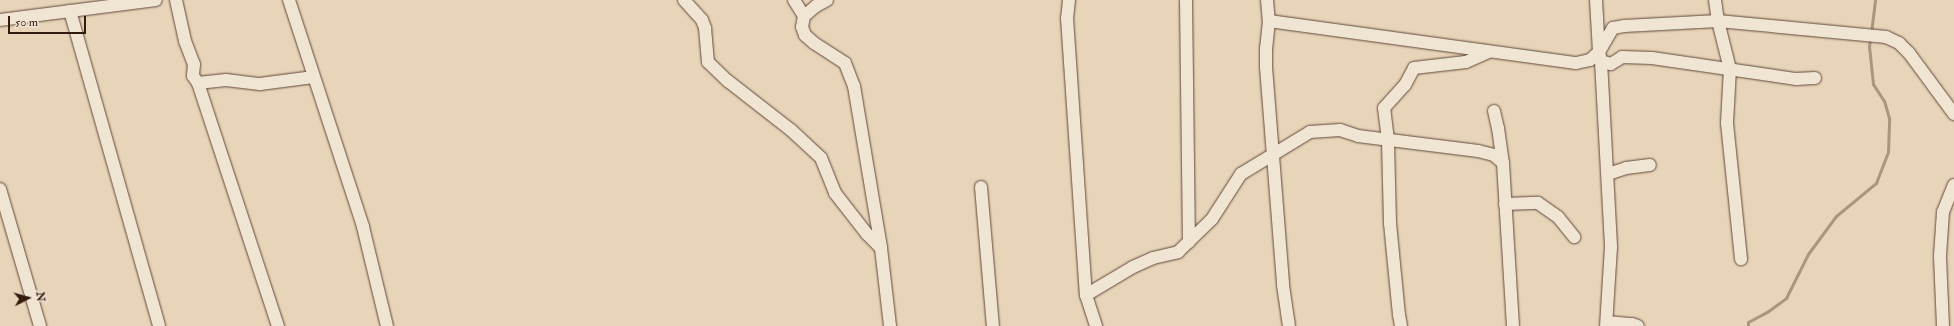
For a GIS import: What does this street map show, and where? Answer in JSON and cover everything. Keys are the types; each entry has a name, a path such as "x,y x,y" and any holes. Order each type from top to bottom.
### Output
{"street":[{"path":"0,20 156,0"},
{"path":"176,0 185,41 194,64 193,76 198,83 267,288 278,326"},
{"path":"289,0 363,227 386,326"},
{"path":"684,0 704,24 708,62 728,81 791,130 821,158 835,193 867,234 881,248"},
{"path":"794,0 804,16"},
{"path":"827,0 816,6 804,16 802,27 805,35 814,43 845,63 854,86 881,248 890,326"},
{"path":"1069,0 1066,18 1086,295 1096,326"},
{"path":"1186,0 1189,242"},
{"path":"1267,0 1269,21 1266,48 1273,154 1283,285 1289,326"},
{"path":"1596,0 1608,174 1611,247 1606,324 1632,324 1638,326"},
{"path":"1715,0 1718,22 1730,69 1727,123 1740,259"},
{"path":"70,11 159,326"},
{"path":"1269,21 1576,63 1600,56 1613,28 1718,22 1886,37 1899,43 1909,53 1954,114"},
{"path":"1401,326 1398,314 1390,223 1388,140 1384,108 1405,85 1414,68 1466,62 1489,52"},
{"path":"1600,56 1611,64 1622,57 1652,58 1796,79 1815,78"},
{"path":"198,83 226,80 260,84 314,77"},
{"path":"1494,111 1498,128 1502,163 1513,326"},
{"path":"1086,295 1140,264 1153,258 1178,252 1212,219 1241,174 1310,132 1340,130 1358,136 1478,151 1494,155 1502,163"},
{"path":"1608,174 1626,168 1650,165"},
{"path":"1943,326 1940,256 1943,212 1954,185"},
{"path":"981,187 993,326"},
{"path":"0,189 40,326"},
{"path":"1505,204 1538,203 1558,217 1574,237"}],"waterway":[{"path":"1871,33 1875,0"},
{"path":"1748,326 1748,322 1767,312 1786,298 1808,254 1836,216 1876,183 1888,152 1889,118 1884,101 1873,84 1869,47 1870,39"}]}
